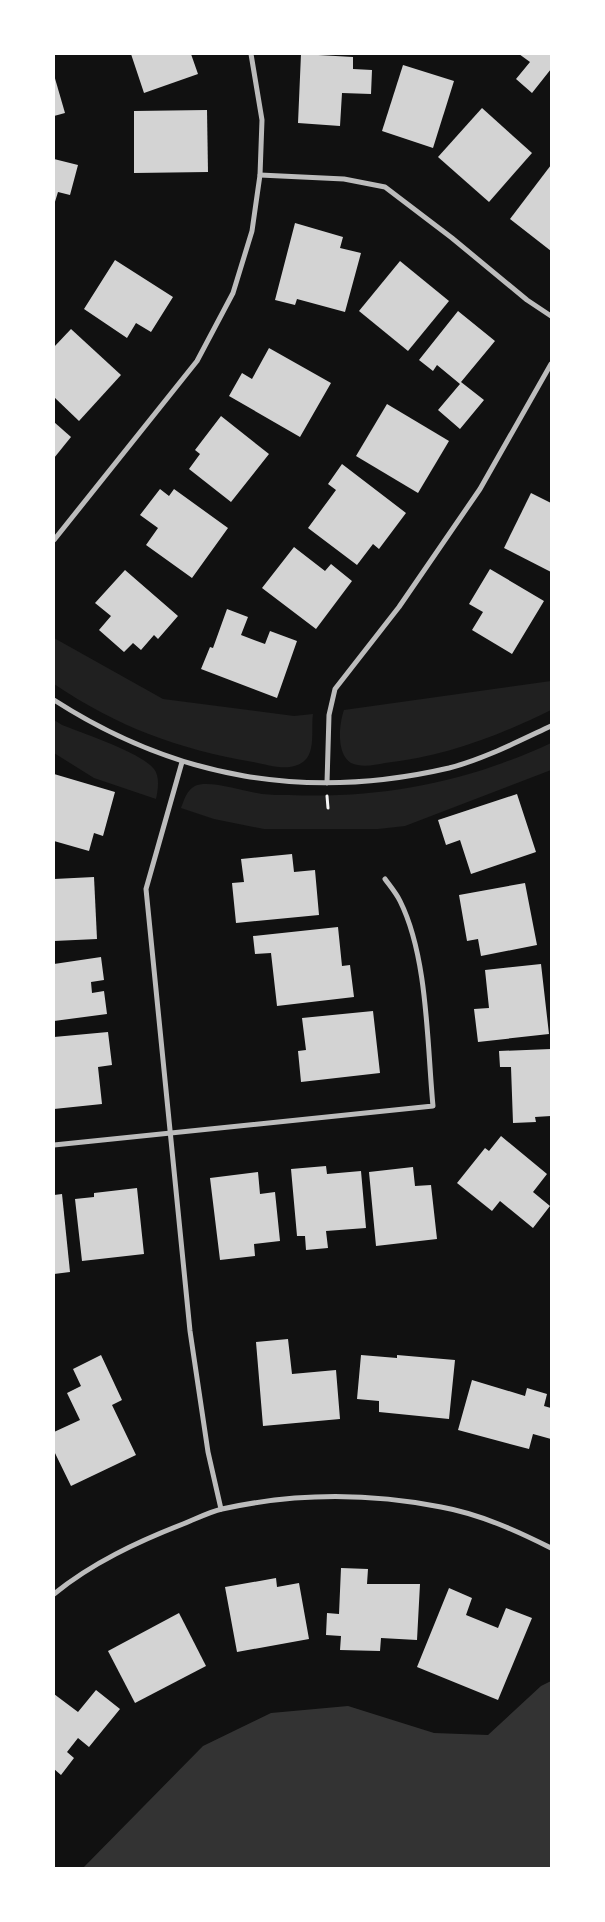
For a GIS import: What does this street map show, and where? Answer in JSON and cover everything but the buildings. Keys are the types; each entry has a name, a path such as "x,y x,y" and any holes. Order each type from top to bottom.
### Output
{"street":[{"path":"54,540 198,361 233,293 252,231 260,175 262,120 251,54"},
{"path":"260,175 344,179 385,187 452,238 527,300 551,316"},
{"path":"327,783 328,715 335,689 399,607 480,489 551,364"},
{"path":"54,700 134,745 182,762 226,774 284,781 327,783 381,780 451,767 514,743 551,726"},
{"path":"182,762 146,889 190,1331 208,1452 221,1510"},
{"path":"54,1145 433,1106 420,976 413,938 400,901 385,879"},
{"path":"54,1594 75,1577 137,1542 221,1510 315,1498 375,1497 443,1507 510,1528 551,1548"}],"shaded area":[{"path":"54,638 163,699 294,716 313,714 312,743 307,758 295,766 274,766 226,757 174,743 125,724 54,684"},
{"path":"551,681 551,710 491,737 428,756 368,766 351,763 343,753 340,731 344,710"},
{"path":"54,720 125,750 147,763 154,769 158,779 156,799 94,778 54,753"},
{"path":"551,743 551,770 405,826 378,829 264,829 214,819 181,808 190,790 201,784 276,795 323,796 390,791 456,778 520,757"},
{"path":"551,1681 551,1868 83,1868 203,1746 271,1713 348,1706 434,1733 488,1735 541,1686"}]}
